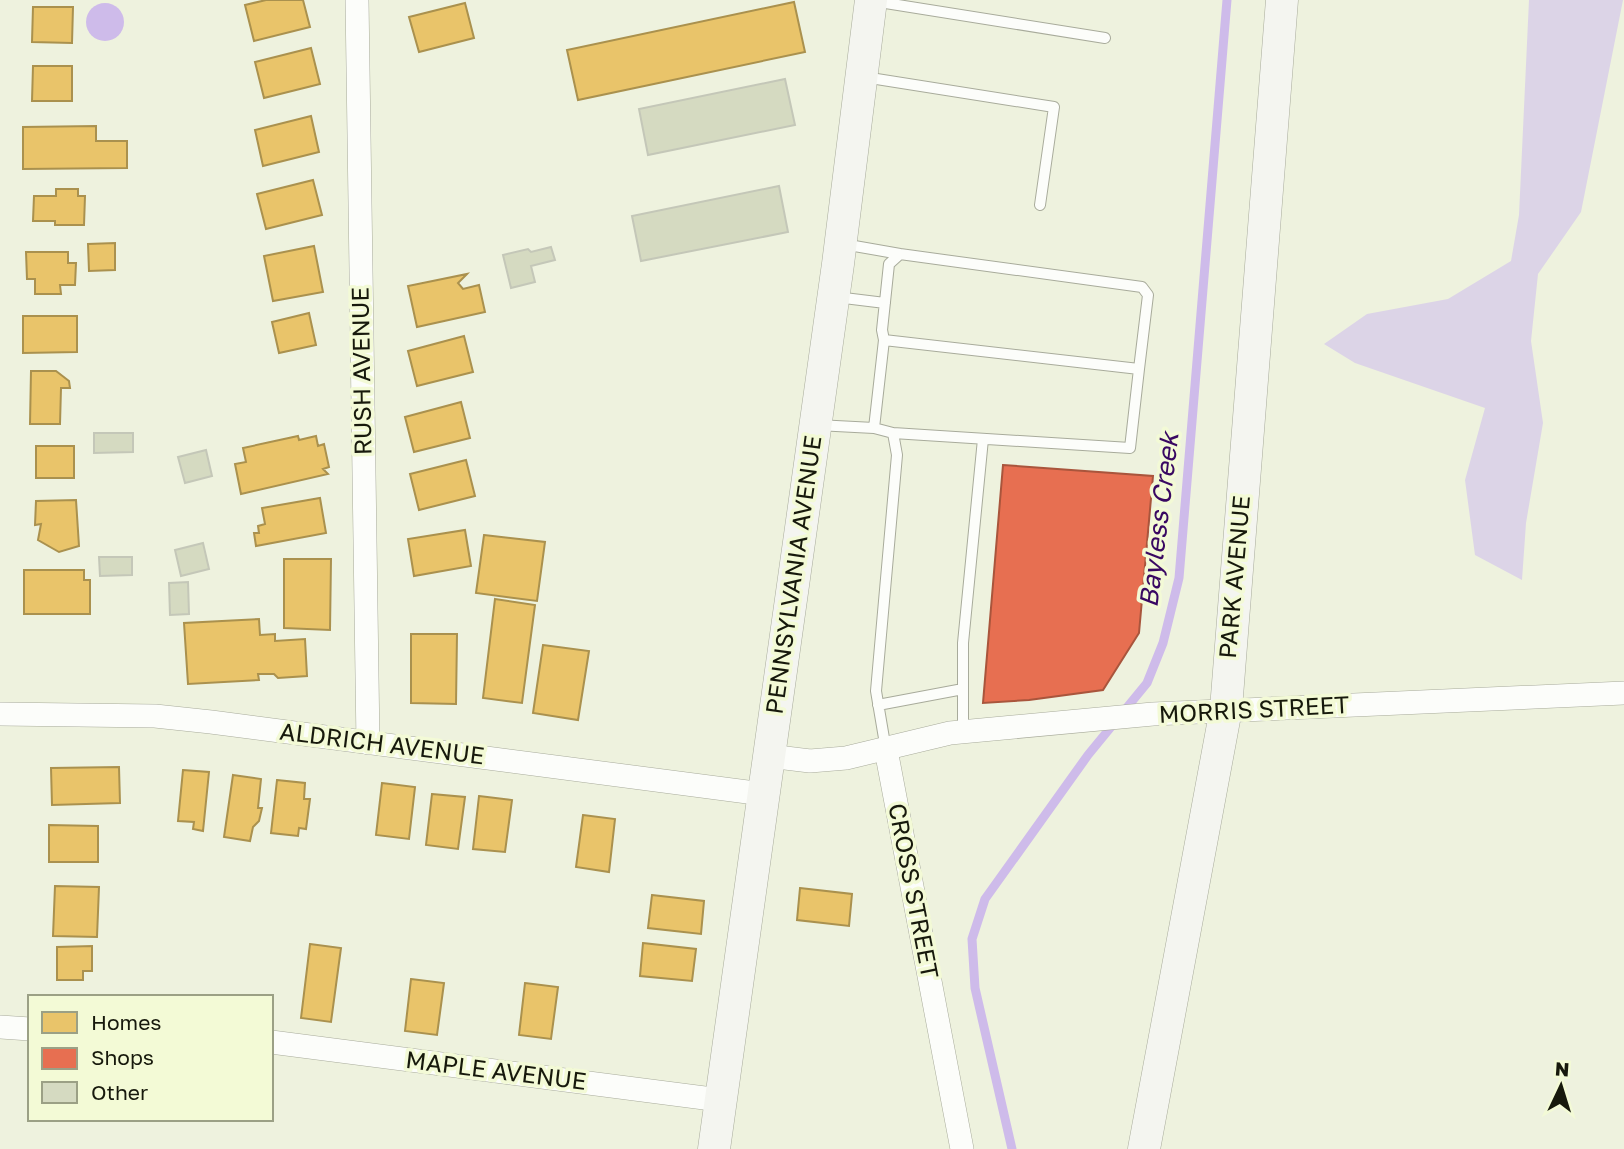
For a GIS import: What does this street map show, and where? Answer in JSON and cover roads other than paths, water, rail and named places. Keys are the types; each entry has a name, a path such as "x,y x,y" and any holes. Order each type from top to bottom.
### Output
{"street":[{"name":"RUSH AVENUE","path":"357,0 368,743"},
{"name":"PENNSYLVANIA AVENUE","path":"714,1149 833,296 871,0"},
{"name":"PARK AVENUE","path":"1144,1149 1226,709 1282,0"},
{"name":"MORRIS STREET","path":"886,750 963,732 1098,718 1226,709 1624,693"},
{"name":"ALDRICH AVENUE","path":"0,714 155,716 763,794"},
{"path":"769,756 810,761 846,758 886,750"},
{"name":"CROSS STREET","path":"886,750 962,1149"},
{"path":"0,1027 28,1029"},
{"name":"MAPLE AVENUE","path":"273,1042 720,1100"}],"lane":[{"path":"871,0 1105,38"},
{"path":"861,77 1054,107 1040,205"},
{"path":"815,425 874,428 893,433 1130,448 1148,295 1142,287 840,244"},
{"path":"874,428 889,264 900,254"},
{"path":"833,296 885,303"},
{"path":"884,340 1139,369"},
{"path":"886,750 876,691 897,455 893,433"},
{"path":"963,732 963,643 983,439"},
{"path":"878,705 963,689"}],"waterway":[{"name":"Bayless Creek","path":"1012,1149 975,988 972,939 985,899 1088,755 1147,683 1163,643 1179,578 1227,0"}]}
